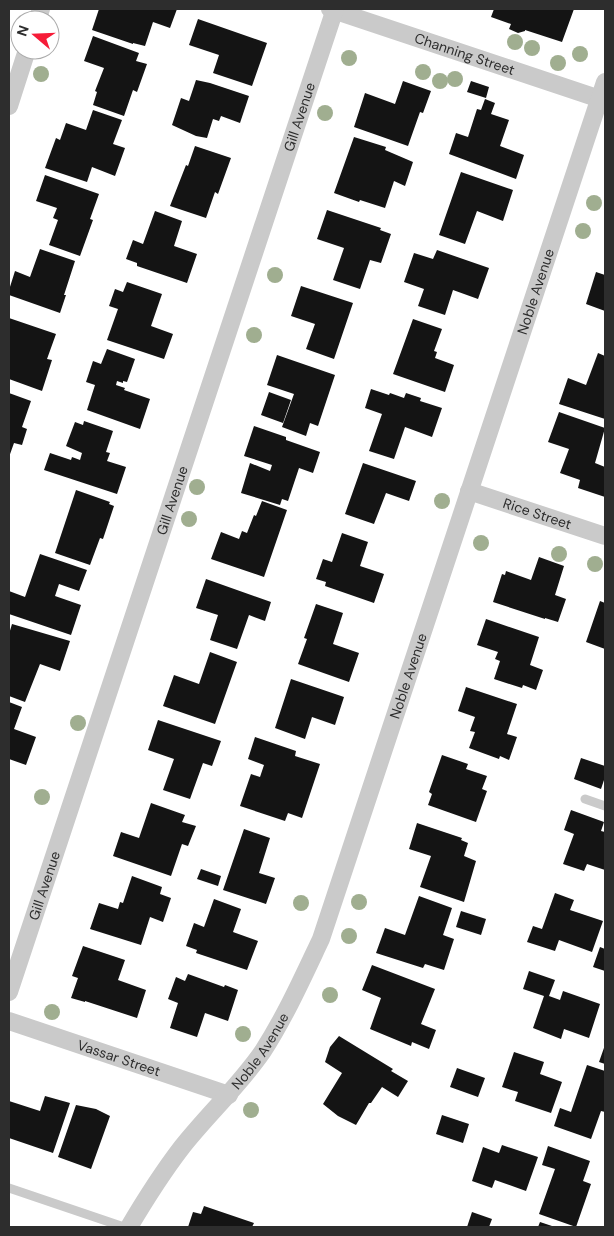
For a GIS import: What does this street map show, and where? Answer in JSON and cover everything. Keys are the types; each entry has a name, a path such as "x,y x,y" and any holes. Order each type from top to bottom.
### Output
{"street":[{"name":"Channing Street","path":"333,9 600,99"},
{"name":"Gill Avenue","path":"9,992 333,9"},
{"path":"9,106 24,60"},
{"name":"Noble Avenue","path":"129,1227 150,1191 182,1147 229,1095 262,1052 295,997 320,939 605,82"},
{"name":"Rice Street","path":"469,491 605,536"},
{"name":"Vassar Street","path":"9,1021 229,1095"}],"lane":[{"path":"585,799 605,806"},
{"path":"9,1188 124,1227"}],"building":[{"path":"99,9 177,9 170,28 153,22 145,46 133,44 92,30"},
{"path":"494,9 574,9 562,42 525,30 518,33 509,29 511,24 491,17"},
{"path":"198,19 267,43 252,86 213,73 219,55 189,45"},
{"path":"93,36 139,53 136,61 147,64 137,92 133,90 124,116 93,105 97,92 95,91 104,68 84,61"},
{"path":"196,80 249,96 240,123 221,116 219,121 213,119 207,138 196,136 172,125 181,98 189,101"},
{"path":"403,81 431,91 423,113 420,112 408,146 354,127 365,93 395,104"},
{"path":"471,81 489,87 486,98 467,92"},
{"path":"485,99 495,103 491,114 509,120 500,146 524,155 516,179 449,154 456,133 468,137 477,109 481,110"},
{"path":"93,110 122,120 113,144 125,148 115,176 92,167 87,182 45,168 56,138 60,140 66,123 86,130"},
{"path":"354,137 386,147 385,150 413,162 405,186 394,181 385,208 360,200 359,202 334,193"},
{"path":"195,146 231,158 218,194 215,192 206,218 170,206"},
{"path":"461,172 513,190 503,221 477,211 465,244 439,235"},
{"path":"45,175 99,194 90,219 93,220 80,256 49,245 58,220 53,218 57,208 36,201"},
{"path":"327,210 381,228 380,230 391,234 381,263 370,260 360,289 333,280 344,248 317,239"},
{"path":"155,211 182,221 174,246 197,254 187,283 137,266 137,263 126,259 133,240 143,244"},
{"path":"40,249 75,261 60,313 9,295 15,271 30,277"},
{"path":"437,250 489,268 478,299 453,290 445,315 418,306 424,289 404,282 414,253 433,259"},
{"path":"596,272 605,275 605,311 586,304"},
{"path":"127,282 162,294 151,326 173,334 164,359 107,340 118,309 109,306 115,289 123,292"},
{"path":"301,286 353,303 334,359 306,349 315,324 291,316"},
{"path":"9,318 56,334 47,359 52,360 42,391 9,379"},
{"path":"413,319 442,329 434,351 437,352 435,358 454,365 445,392 393,374"},
{"path":"107,349 135,359 127,382 117,381 116,385 125,388 124,390 150,399 140,429 87,410 95,385 86,382 93,361 101,364"},
{"path":"598,353 605,356 605,419 559,404 568,378 586,385"},
{"path":"277,355 335,375 318,426 310,423 306,436 282,427 294,394 267,385"},
{"path":"371,389 404,398 406,393 421,398 420,401 442,408 432,437 405,427 394,459 369,451 382,414 365,408"},
{"path":"269,392 291,400 283,423 261,415"},
{"path":"9,393 31,401 22,427 27,429 22,445 14,443 9,457"},
{"path":"559,412 605,428 595,463 605,467 605,497 578,488 580,480 560,473 569,449 548,442"},
{"path":"84,421 113,431 106,452 110,453 107,461 126,467 117,494 44,470 50,453 71,460 72,457 80,460 82,453 66,446 75,422 83,425"},
{"path":"254,426 320,452 313,473 299,468 288,501 282,499 280,505 241,493 250,463 270,471 272,465 244,456"},
{"path":"363,463 416,481 409,501 386,493 374,524 345,514"},
{"path":"76,490 110,502 109,504 114,506 103,539 100,538 90,565 55,553"},
{"path":"262,501 287,510 264,577 211,559 221,532 239,539 242,531 247,533"},
{"path":"342,533 368,542 360,566 384,574 374,603 325,586 326,582 316,579 323,559 332,562"},
{"path":"40,554 87,570 79,591 59,584 55,596 81,605 71,635 9,614 9,591 25,597"},
{"path":"539,557 564,566 555,595 566,599 558,622 493,602 502,574 505,575 506,571 531,580"},
{"path":"206,579 271,602 265,621 249,615 237,649 210,640 218,615 196,608"},
{"path":"600,601 605,603 605,649 586,642"},
{"path":"316,604 343,613 333,644 359,653 349,682 298,664 307,639 304,638"},
{"path":"486,619 539,637 530,665 543,670 536,690 523,685 522,688 494,679 500,661 495,659 498,652 477,645"},
{"path":"12,624 70,641 60,671 40,664 25,702 9,696 9,634"},
{"path":"210,652 237,662 215,724 163,706 174,675 199,684"},
{"path":"291,679 344,697 335,725 312,717 305,739 275,728"},
{"path":"466,687 517,704 507,734 517,737 509,760 500,756 499,759 469,748 475,732 470,731 475,717 458,711"},
{"path":"9,702 22,707 14,729 36,737 26,765 9,759"},
{"path":"158,720 221,741 212,766 203,763 190,799 163,790 174,759 148,750"},
{"path":"255,737 296,751 295,756 320,764 302,818 288,813 285,821 240,806 251,774 260,777 264,765 248,759"},
{"path":"442,755 468,764 466,769 487,776 482,789 487,791 476,822 428,805 432,794 429,792"},
{"path":"581,758 605,766 605,777 601,789 574,779"},
{"path":"151,803 185,815 182,822 196,826 188,846 182,844 171,876 113,856 121,832 139,838"},
{"path":"571,810 604,822 601,831 605,832 605,870 587,864 584,871 563,864 574,834 564,830"},
{"path":"417,823 462,838 461,840 468,843 464,856 476,861 464,902 420,887 431,856 409,849"},
{"path":"244,829 270,838 259,873 275,878 266,904 223,890"},
{"path":"201,869 221,876 218,886 197,879"},
{"path":"132,876 162,887 160,894 171,898 163,922 150,917 141,945 90,929 99,903 118,909 120,902 123,903"},
{"path":"555,893 574,900 570,910 603,921 592,952 559,940 555,951 527,942 533,926 542,929"},
{"path":"419,896 452,908 443,935 454,939 444,970 425,964 423,968 376,953 385,928 405,935"},
{"path":"214,899 241,909 233,932 258,941 247,970 196,953 197,950 186,946 194,923 204,927"},
{"path":"461,911 486,919 481,935 456,927"},
{"path":"83,946 125,960 118,980 146,990 137,1018 71,998 78,978 72,976"},
{"path":"600,947 605,949 605,971 593,967"},
{"path":"372,965 435,989 421,1024 436,1030 429,1049 412,1042 411,1046 370,1029 381,998 362,990"},
{"path":"529,971 555,980 549,996 560,1000 563,991 600,1004 589,1038 564,1029 561,1039 533,1028 544,996 523,989"},
{"path":"188,974 238,990 228,1021 205,1013 197,1037 170,1028 178,1003 168,999 176,977 185,981"},
{"path":"339,1036 393,1069 391,1071 408,1081 398,1097 382,1087 371,1103 369,1103 356,1125 338,1116 323,1104 342,1073 325,1062 330,1047"},
{"path":"605,1045 605,1064 599,1062"},
{"path":"514,1052 544,1062 540,1074 562,1082 551,1113 515,1101 518,1092 502,1087"},
{"path":"587,1065 605,1071 605,1112 601,1111 591,1139 554,1126 560,1108 571,1112"},
{"path":"457,1068 485,1078 478,1097 450,1087"},
{"path":"45,1096 70,1103 53,1153 9,1138 9,1101 40,1111"},
{"path":"76,1105 96,1109 110,1116 91,1169 58,1157"},
{"path":"442,1115 469,1124 463,1143 436,1134"},
{"path":"502,1145 538,1157 526,1191 495,1180 492,1188 472,1181 483,1147 499,1153"},
{"path":"548,1146 590,1161 583,1181 591,1184 576,1227 539,1214 555,1169 542,1165"},
{"path":"204,1206 254,1223 252,1227 188,1227 193,1212 201,1214"},
{"path":"472,1212 492,1219 489,1227 467,1227"},
{"path":"540,1222 555,1227 538,1227"}]}
